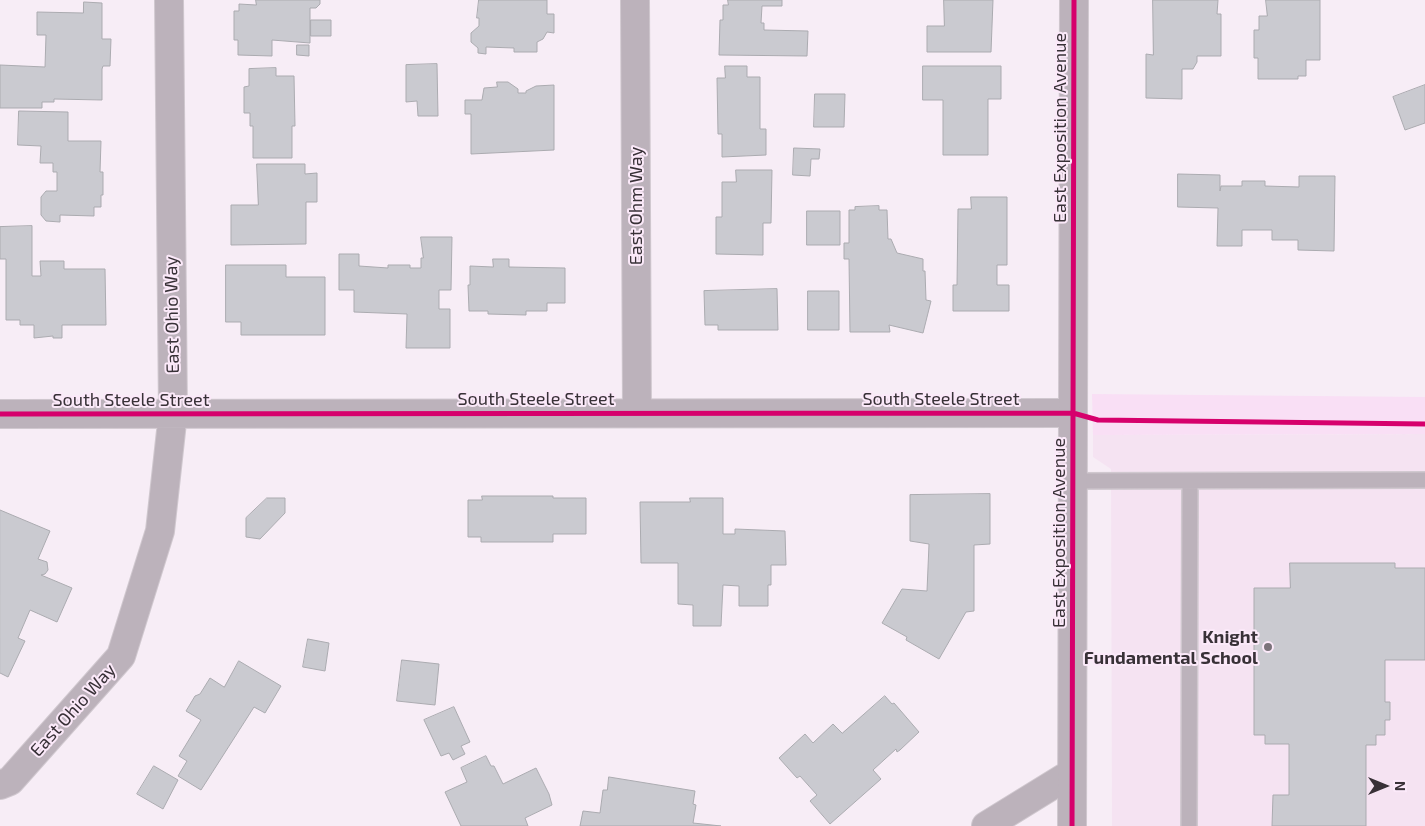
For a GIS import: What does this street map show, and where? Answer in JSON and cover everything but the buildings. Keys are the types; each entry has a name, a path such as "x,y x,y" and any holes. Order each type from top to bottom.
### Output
{"street":[{"name":"East Ohio Way","path":"0,785 10,781 121,656 160,531 173,413 169,0"},
{"name":"East Ohm Way","path":"635,0 637,413"},
{"name":"East Exposition Avenue","path":"1072,826 1074,0"},
{"name":"South Steele Street","path":"0,414 1073,412"},
{"path":"986,826 1072,773"}],"lane":[{"path":"1073,481 1425,480"},
{"path":"1189,826 1190,481"}],"shaded area":[{"path":"1092,394 1425,397 1425,434 1093,435"},
{"name":"Knight Fundamental School","path":"1425,434 1425,826 1112,826 1111,469 1093,457 1093,435"}],"cycle path":[{"path":"1072,826 1074,0"},
{"path":"0,414 1073,413 1098,420 1425,424"}],"place":[{"name":"Knight Fundamental School","path":"1268,647"}]}
